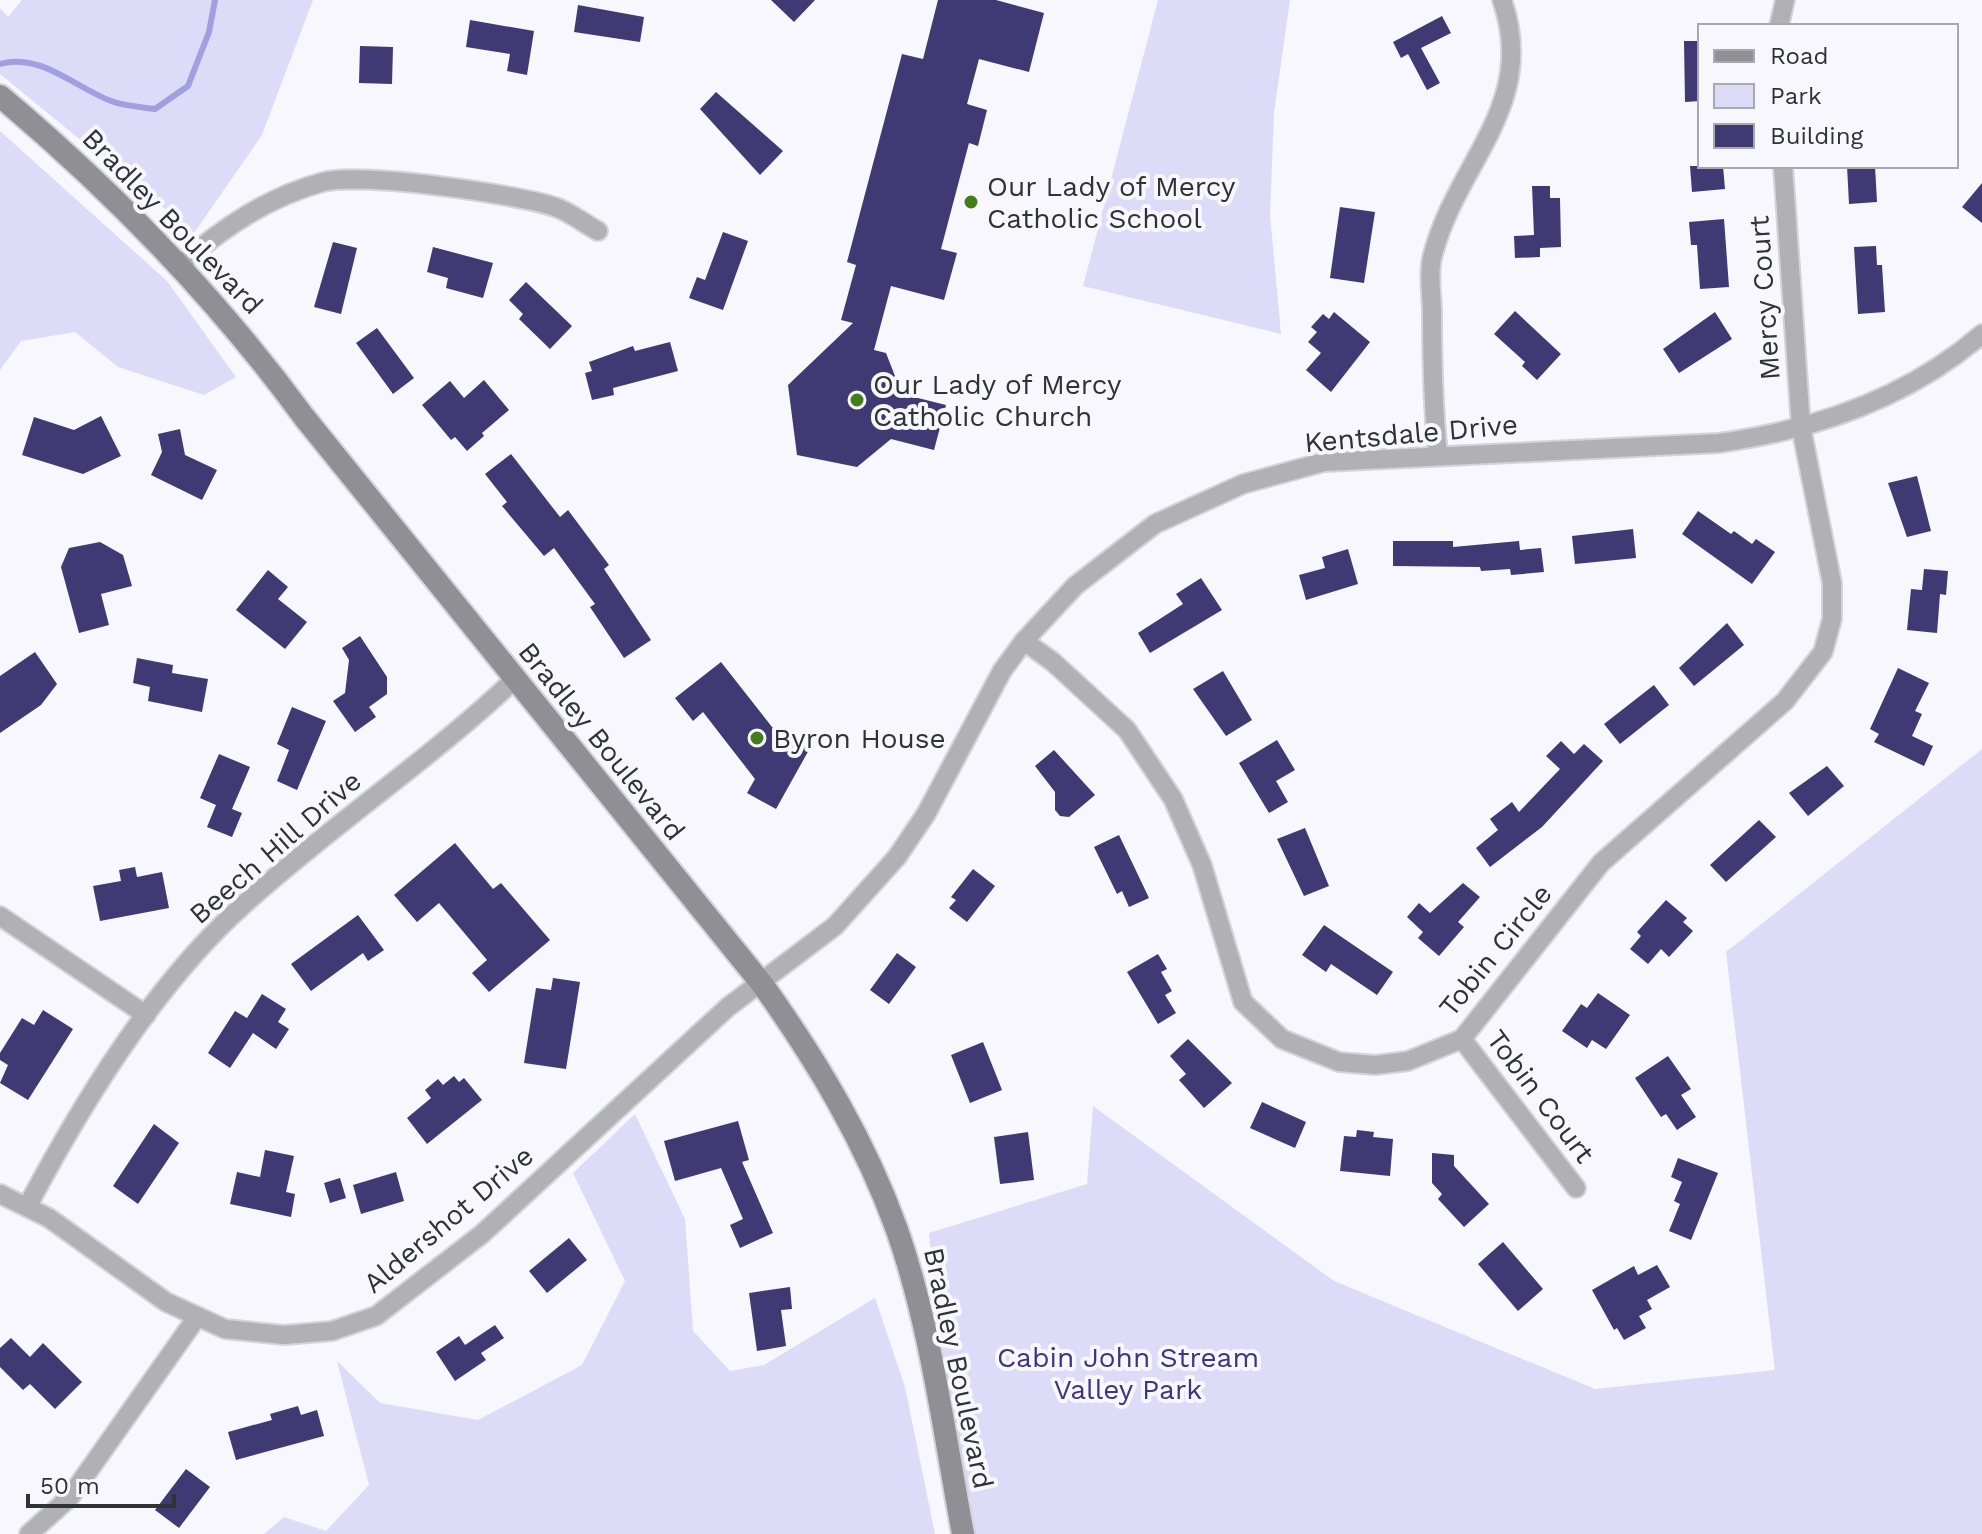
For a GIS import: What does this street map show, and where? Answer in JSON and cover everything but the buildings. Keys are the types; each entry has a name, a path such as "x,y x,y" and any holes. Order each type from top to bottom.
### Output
{"main road":[{"name":"Bradley Boulevard","path":"0,96 53,140 181,264 250,344 304,417 514,680 762,984 799,1037 857,1134 897,1231 925,1333 963,1534"}],"street":[{"path":"1438,455 1432,405 1431,261 1445,220 1495,121 1512,76 1511,28 1502,0"},
{"path":"1779,24 1785,0"},
{"name":"Mercy Court","path":"1783,168 1801,427"},
{"path":"181,264 218,232 275,198 327,181 386,181 498,196 557,207 598,231"},
{"name":"Kentsdale Drive","path":"762,984 835,926 897,857 926,814 1002,671 1024,641 1075,586 1155,524 1243,484 1324,462 1719,443 1775,435 1868,405 1918,380 1982,334"},
{"name":"Tobin Circle","path":"1024,641 1053,662 1127,730 1173,799 1202,865 1243,1002 1282,1039 1339,1062 1375,1065 1408,1061 1462,1039 1601,863 1785,701 1823,652 1832,619 1832,583 1801,427"},
{"name":"Beech Hill Drive","path":"27,1207 60,1145 146,1015 202,946 241,906 474,718 514,680"},
{"path":"0,916 146,1015"},
{"name":"Aldershot Drive","path":"0,1194 49,1218 166,1302 225,1329 284,1335 332,1331 376,1316 482,1234 728,1007 762,984"},
{"name":"Tobin Court","path":"1462,1039 1576,1188"},
{"path":"29,1534 70,1497 141,1401 197,1317"}],"green space":[{"path":"22,0 313,0 262,135 194,233 0,74 0,8 8,17"},
{"path":"1158,0 1290,0 1274,113 1270,215 1281,334 1083,286"},
{"path":"0,131 167,281 236,377 204,395 118,367 75,332 21,341 0,370"},
{"name":"Cabin John Stream Valley Park","path":"1982,749 1982,1534 963,1534 950,1461 929,1233 1087,1184 1093,1106 1334,1281 1595,1389 1775,1370 1726,952"},
{"path":"635,1114 685,1219 693,1331 730,1371 764,1365 875,1298 905,1387 935,1534 264,1534 284,1517 326,1531 369,1485 337,1361 380,1403 478,1420 582,1365 625,1281 573,1173"}],"waterway":[{"path":"0,64 15,62 43,67 111,101 155,109 188,86 209,32 215,0"}],"place":[{"name":"Our Lady of Mercy Catholic School","path":"971,202"},
{"name":"Our Lady of Mercy Catholic Church","path":"857,400"},
{"name":"Byron House","path":"757,738"}]}
